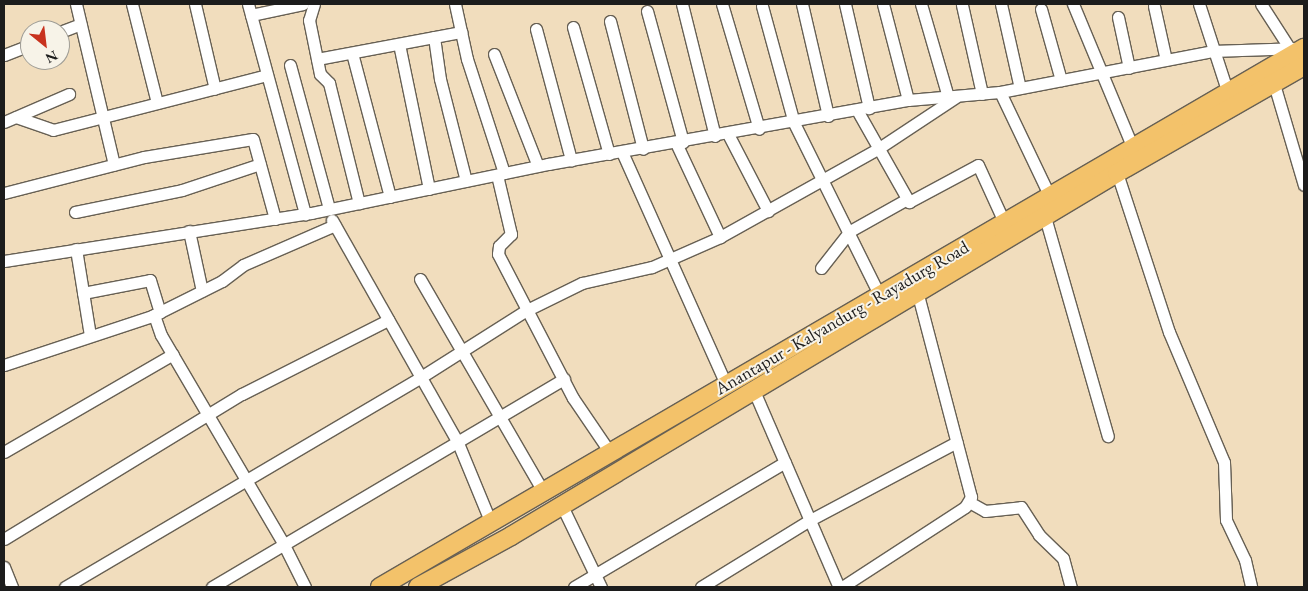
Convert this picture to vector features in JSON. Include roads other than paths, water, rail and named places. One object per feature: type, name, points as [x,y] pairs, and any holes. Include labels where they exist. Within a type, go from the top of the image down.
[{"type":"highway","name":"Anantapur - Kalyandurg - Rayadurg Road","points":[[418,587],[562,506],[754,391],[1005,224],[1228,93],[1300,48]]},
{"type":"highway","name":"Anantapur - Kalyandurg - Rayadurg Road","points":[[380,587],[544,494],[726,384],[880,296],[915,285],[1044,217],[1304,66]]},
{"type":"street","points":[[76,4],[101,118],[114,165]]},
{"type":"street","points":[[132,4],[158,103]]},
{"type":"street","points":[[195,4],[215,89]]},
{"type":"street","points":[[302,4],[250,9],[305,214]]},
{"type":"street","points":[[314,4],[309,20],[320,74],[329,83],[359,203]]},
{"type":"street","points":[[455,4],[500,174],[510,234],[499,246],[498,254],[564,379],[611,454]]},
{"type":"street","points":[[682,4],[715,136]]},
{"type":"street","points":[[722,4],[759,129]]},
{"type":"street","points":[[802,4],[828,116]]},
{"type":"street","points":[[845,4],[863,109],[879,148],[909,202],[978,165],[1005,224]]},
{"type":"street","points":[[882,4],[908,100]]},
{"type":"street","points":[[921,4],[953,96]]},
{"type":"street","points":[[1001,4],[1020,88]]},
{"type":"street","points":[[1074,4],[1133,148]]},
{"type":"street","points":[[1200,4],[1212,51],[1228,93]]},
{"type":"street","points":[[1262,4],[1300,48]]},
{"type":"street","points":[[962,5],[982,94]]},
{"type":"street","points":[[762,6],[794,123],[850,231],[880,296]]},
{"type":"street","points":[[1154,6],[1166,60]]},
{"type":"street","points":[[1040,9],[1060,80]]},
{"type":"street","points":[[647,11],[679,143],[720,237]]},
{"type":"street","points":[[1118,17],[1129,68]]},
{"type":"street","points":[[610,21],[643,149]]},
{"type":"street","points":[[70,28],[81,24]]},
{"type":"street","points":[[573,27],[609,154]]},
{"type":"street","points":[[536,29],[571,160]]},
{"type":"street","points":[[317,59],[461,32]]},
{"type":"street","points":[[434,37],[440,78],[466,181]]},
{"type":"street","points":[[399,44],[430,189]]},
{"type":"street","points":[[4,55],[20,48]]},
{"type":"street","points":[[4,261],[328,210],[538,166],[794,123],[908,100],[1000,92],[1212,51],[1300,48]]},
{"type":"street","points":[[352,52],[390,197]]},
{"type":"street","points":[[494,54],[538,166]]},
{"type":"street","points":[[290,65],[328,210],[458,443],[491,524]]},
{"type":"street","points":[[16,117],[53,130],[267,75]]},
{"type":"street","points":[[1274,84],[1302,166],[1304,185]]},
{"type":"street","points":[[1000,92],[1050,197]]},
{"type":"street","points":[[4,122],[68,94]]},
{"type":"street","points":[[65,587],[421,377],[529,310],[582,283],[652,267],[720,237],[879,148],[953,96]]},
{"type":"street","points":[[728,134],[768,211]]},
{"type":"street","points":[[4,193],[114,165],[253,139],[275,219]]},
{"type":"street","points":[[622,152],[726,384]]},
{"type":"street","points":[[75,212],[182,190],[260,164]]},
{"type":"street","points":[[1117,173],[1170,332],[1224,462],[1226,520],[1245,560],[1251,587]]},
{"type":"street","points":[[821,268],[850,231],[907,199]]},
{"type":"street","points":[[1044,217],[1108,436]]},
{"type":"street","points":[[4,365],[157,314],[202,291],[243,265],[335,225]]},
{"type":"street","points":[[189,232],[202,291]]},
{"type":"street","points":[[76,249],[90,335]]},
{"type":"street","points":[[420,279],[544,494]]},
{"type":"street","points":[[83,294],[150,280],[159,330],[284,545],[305,587]]},
{"type":"street","points":[[915,285],[970,493],[969,502]]},
{"type":"street","points":[[4,539],[208,414],[388,320]]},
{"type":"street","points":[[4,452],[172,354]]},
{"type":"street","points":[[212,587],[564,379]]},
{"type":"street","points":[[754,391],[840,587],[969,502]]},
{"type":"street","points":[[701,587],[810,520],[957,442]]},
{"type":"street","points":[[574,587],[784,462]]},
{"type":"street","points":[[969,502],[986,511],[1021,507],[1039,535],[1063,558],[1071,587]]},
{"type":"street","points":[[562,506],[601,587]]},
{"type":"street","points":[[4,567],[12,587]]}]
